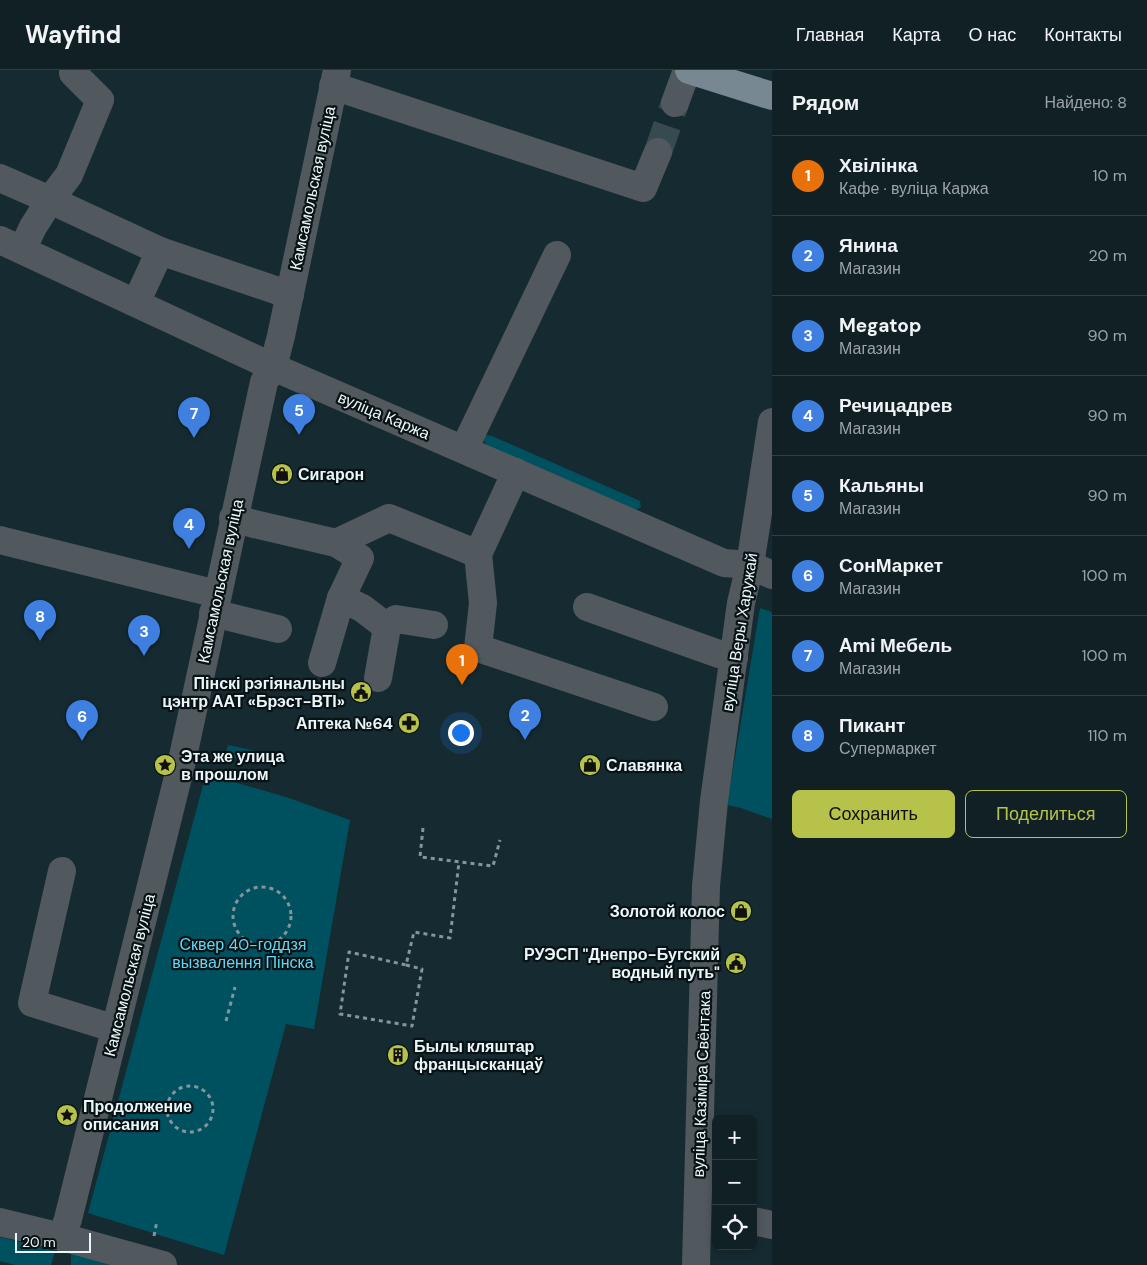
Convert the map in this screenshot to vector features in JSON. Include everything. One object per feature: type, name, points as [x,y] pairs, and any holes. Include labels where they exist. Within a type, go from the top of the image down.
[{"type":"main road","points":[[688,70],[772,96]]},
{"type":"street","points":[[11,245],[33,227],[69,175],[100,100],[73,73],[75,70]]},
{"type":"street","points":[[675,103],[688,70]]},
{"type":"street","points":[[335,78],[643,188],[658,152]]},
{"type":"street","name":"Камсамольская вуліца","points":[[62,1237],[116,1029],[182,761],[233,518],[264,382],[273,368],[290,295],[335,78]]},
{"type":"street","points":[[0,178],[160,251],[290,295]]},
{"type":"street","name":"вуліца Каржа","points":[[11,245],[273,368],[724,563],[761,570]]},
{"type":"street","points":[[136,303],[160,251]]},
{"type":"street","points":[[464,449],[557,255]]},
{"type":"street","name":"вуліца Веры Харужай","points":[[709,843],[742,603],[761,570],[772,422]]},
{"type":"street","points":[[516,472],[478,554],[483,603],[478,648],[654,707]]},
{"type":"street","points":[[233,518],[336,543],[360,558],[341,598],[322,663]]},
{"type":"street","points":[[336,543],[389,518],[478,554]]},
{"type":"street","points":[[0,540],[215,604],[278,629]]},
{"type":"street","points":[[341,598],[362,608],[387,626]]},
{"type":"street","points":[[587,608],[734,658]]},
{"type":"street","points":[[378,678],[387,626],[396,619],[434,625]]},
{"type":"street","name":"вуліца Казіміра Свёнтака","points":[[696,1265],[706,886],[709,843]]},
{"type":"street","points":[[62,872],[32,1003],[116,1029]]},
{"type":"street","points":[[757,1221],[772,1225]]},
{"type":"street","points":[[0,1222],[163,1265]]},
{"type":"path","points":[[423,828],[420,857],[493,866],[500,840]]},
{"type":"path","points":[[406,965],[414,932],[450,938],[459,862]]},
{"type":"path","points":[[263,886],[281,892],[288,900],[292,920],[282,938],[273,943],[253,944],[238,933],[232,915],[238,898],[245,891],[263,886]]},
{"type":"path","points":[[348,952],[406,965],[422,969],[412,1026],[340,1014],[348,952]]},
{"type":"path","points":[[226,1021],[235,987]]},
{"type":"path","points":[[190,1086],[201,1088],[209,1096],[212,1103],[212,1118],[208,1124],[195,1132],[181,1130],[174,1126],[167,1112],[170,1097],[182,1088],[190,1086]]},
{"type":"green space","points":[[486,435],[640,501],[641,507],[634,511],[488,446],[483,440]]},
{"type":"green space","points":[[760,608],[772,612],[772,819],[727,805]]},
{"type":"green space","points":[[228,745],[261,752],[256,760],[251,762],[229,757],[226,752]]},
{"type":"green space","name":"Сквер 40-годдзя вызвалення Пінска","points":[[206,774],[286,797],[350,820],[314,1029],[286,1024],[224,1255],[88,1213]]},
{"type":"green space","points":[[0,1237],[55,1251],[51,1265],[15,1265],[0,1261]]},
{"type":"green space","points":[[71,1252],[119,1265],[71,1265]]},
{"type":"tunnel","points":[[658,152],[675,103]]},
{"type":"place","name":"Кальяны","points":[[299,435]]},
{"type":"place","name":"Ami Мебель","points":[[194,438]]},
{"type":"place","name":"Сигарон","points":[[282,474]]},
{"type":"place","name":"Речицадрев","points":[[189,549]]},
{"type":"place","name":"Пикант","points":[[40,641]]},
{"type":"place","name":"Megatop","points":[[144,656]]},
{"type":"place","name":"Хвілінка","points":[[462,685]]},
{"type":"place","name":"Пінскі рэгіянальны цэнтр ААТ «Брэст-ВТІ»","points":[[361,692]]},
{"type":"place","name":"Аптека №64","points":[[409,723]]},
{"type":"place","name":"Янина","points":[[525,740]]},
{"type":"place","name":"СонМаркет","points":[[82,741]]},
{"type":"place","name":"Эта же улица в прошлом","points":[[165,765]]},
{"type":"place","name":"Славянка","points":[[590,765]]},
{"type":"place","name":"Золотой колос","points":[[741,911]]},
{"type":"place","name":"РУЭСП \"Днепро-Бугский водный путь\"","points":[[736,963]]},
{"type":"place","name":"Былы кляштар францысканцаў","points":[[398,1055]]},
{"type":"place","name":"Продолжение описания","points":[[67,1115]]}]
